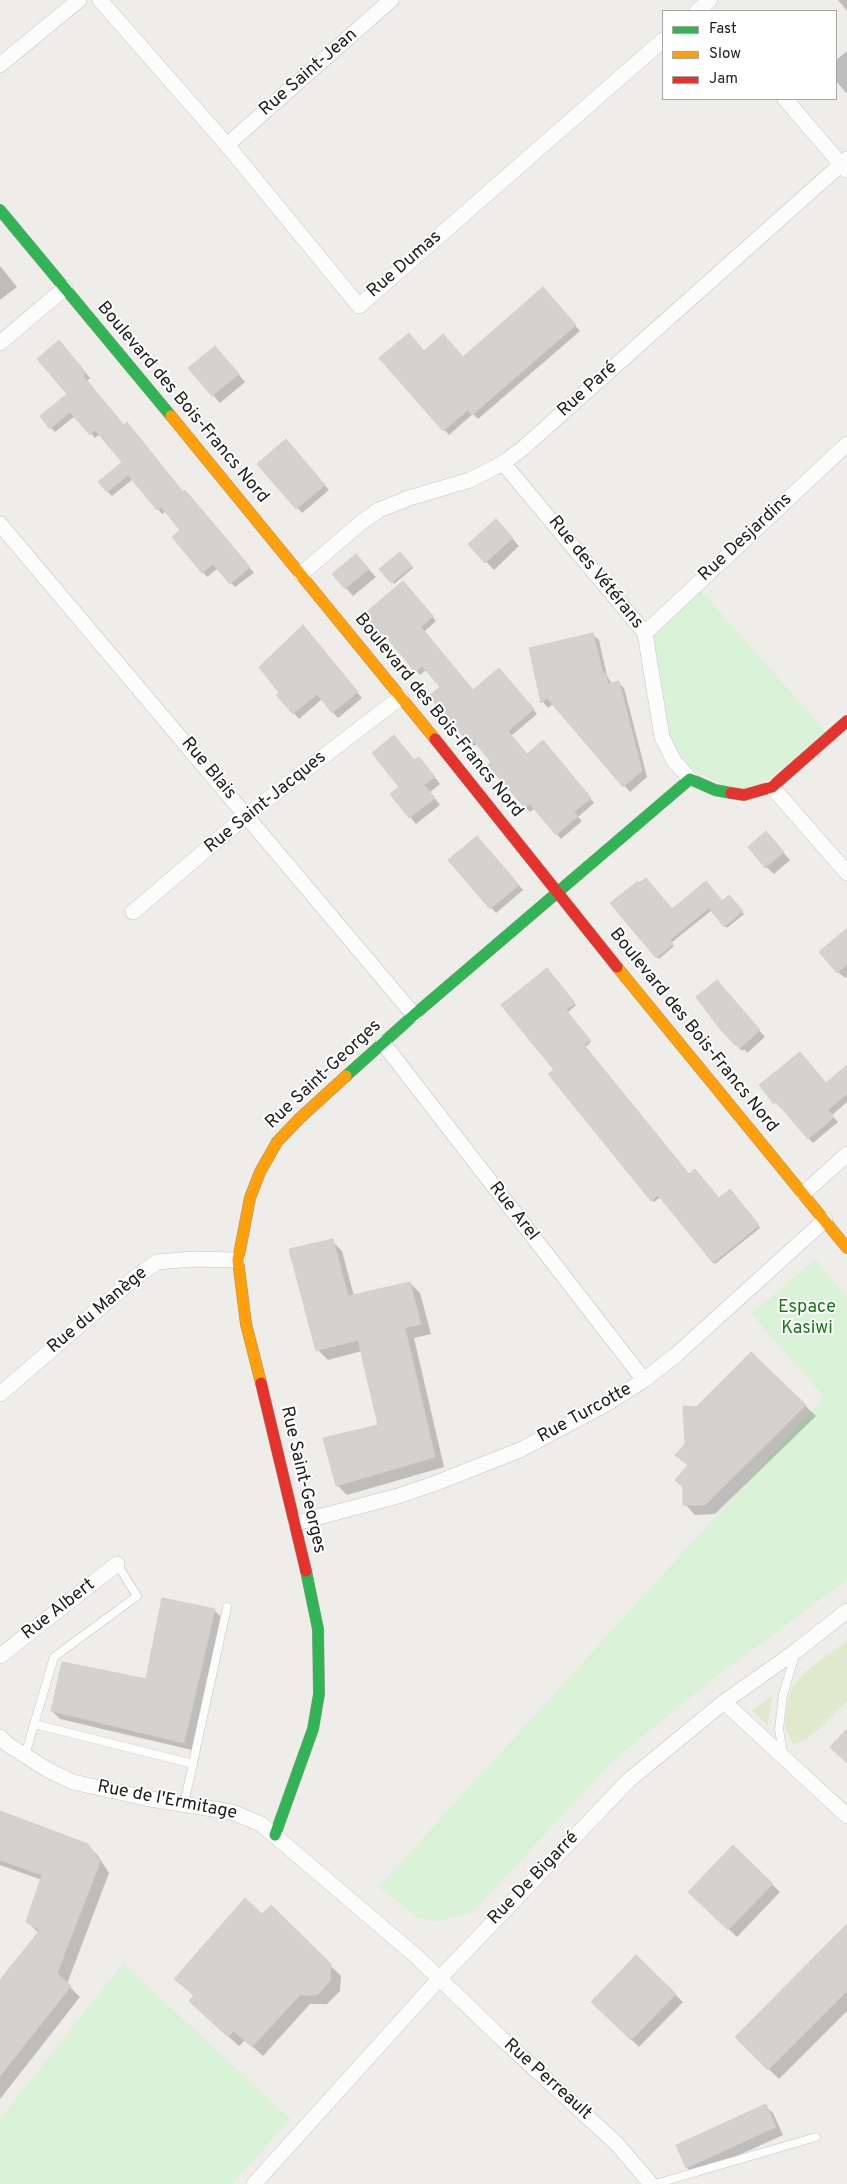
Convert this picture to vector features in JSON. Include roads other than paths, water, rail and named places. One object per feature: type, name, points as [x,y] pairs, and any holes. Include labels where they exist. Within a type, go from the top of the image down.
[{"type":"street","points":[[0,65],[79,0]]},
{"type":"street","name":"Rue Dumas","points":[[100,0],[227,145],[359,306],[662,41]]},
{"type":"street","name":"Rue Saint-Jean","points":[[227,145],[391,0]]},
{"type":"street","points":[[787,100],[845,165]]},
{"type":"street","name":"Rue Paré","points":[[301,574],[378,510],[409,498],[470,480],[503,463],[522,449],[845,165]]},
{"type":"street","name":"Boulevard des Bois-Francs Nord","points":[[0,210],[301,574],[556,892],[804,1193],[847,1248]]},
{"type":"street","points":[[0,343],[64,288]]},
{"type":"street","name":"Rue Desjardins","points":[[645,633],[847,444]]},
{"type":"street","name":"Rue des Vétérans","points":[[503,463],[645,633],[662,737],[674,760],[690,779]]},
{"type":"street","name":"Rue Blais","points":[[0,524],[414,1015]]},
{"type":"street","name":"Rue Saint-Jacques","points":[[133,912],[247,815],[401,697]]},
{"type":"street","points":[[690,779],[715,790],[744,795],[772,786],[847,721]]},
{"type":"street","name":"Rue Saint-Georges","points":[[275,1834],[306,1752],[320,1694],[318,1629],[296,1523],[246,1324],[238,1260],[250,1198],[260,1172],[277,1142],[300,1118],[414,1015],[690,779]]},
{"type":"street","points":[[772,786],[847,873]]},
{"type":"street","name":"Rue Arel","points":[[383,1043],[644,1380]]},
{"type":"street","points":[[804,1193],[847,1154]]},
{"type":"street","name":"Rue Turcotte","points":[[296,1523],[428,1486],[520,1450],[608,1403],[644,1380],[703,1332],[825,1220]]},
{"type":"street","name":"Rue du Manège","points":[[0,1394],[137,1276],[157,1262],[192,1259],[238,1260]]},
{"type":"street","name":"Rue Albert","points":[[0,1656],[117,1564]]},
{"type":"street","name":"Rue De Bigarré","points":[[254,2184],[439,1979],[630,1780],[724,1702],[796,1651],[847,1611]]},
{"type":"street","points":[[724,1702],[847,1816]]},
{"type":"street","name":"Rue de l'Ermitage","points":[[0,1737],[25,1755],[73,1782],[98,1789],[243,1815],[261,1824],[416,1956],[439,1979]]},
{"type":"street","name":"Rue Perreault","points":[[439,1979],[617,2144],[651,2184]]},
{"type":"lane","points":[[25,1755],[54,1657],[137,1596],[117,1564]]},
{"type":"lane","points":[[184,1804],[227,1607]]},
{"type":"lane","points":[[784,1758],[779,1729],[783,1695],[796,1651]]},
{"type":"lane","points":[[34,1724],[193,1764]]},
{"type":"lane","points":[[655,2184],[816,2137]]},
{"type":"park label","name":"Espace Kasiwi","points":[[807,1318]]}]
